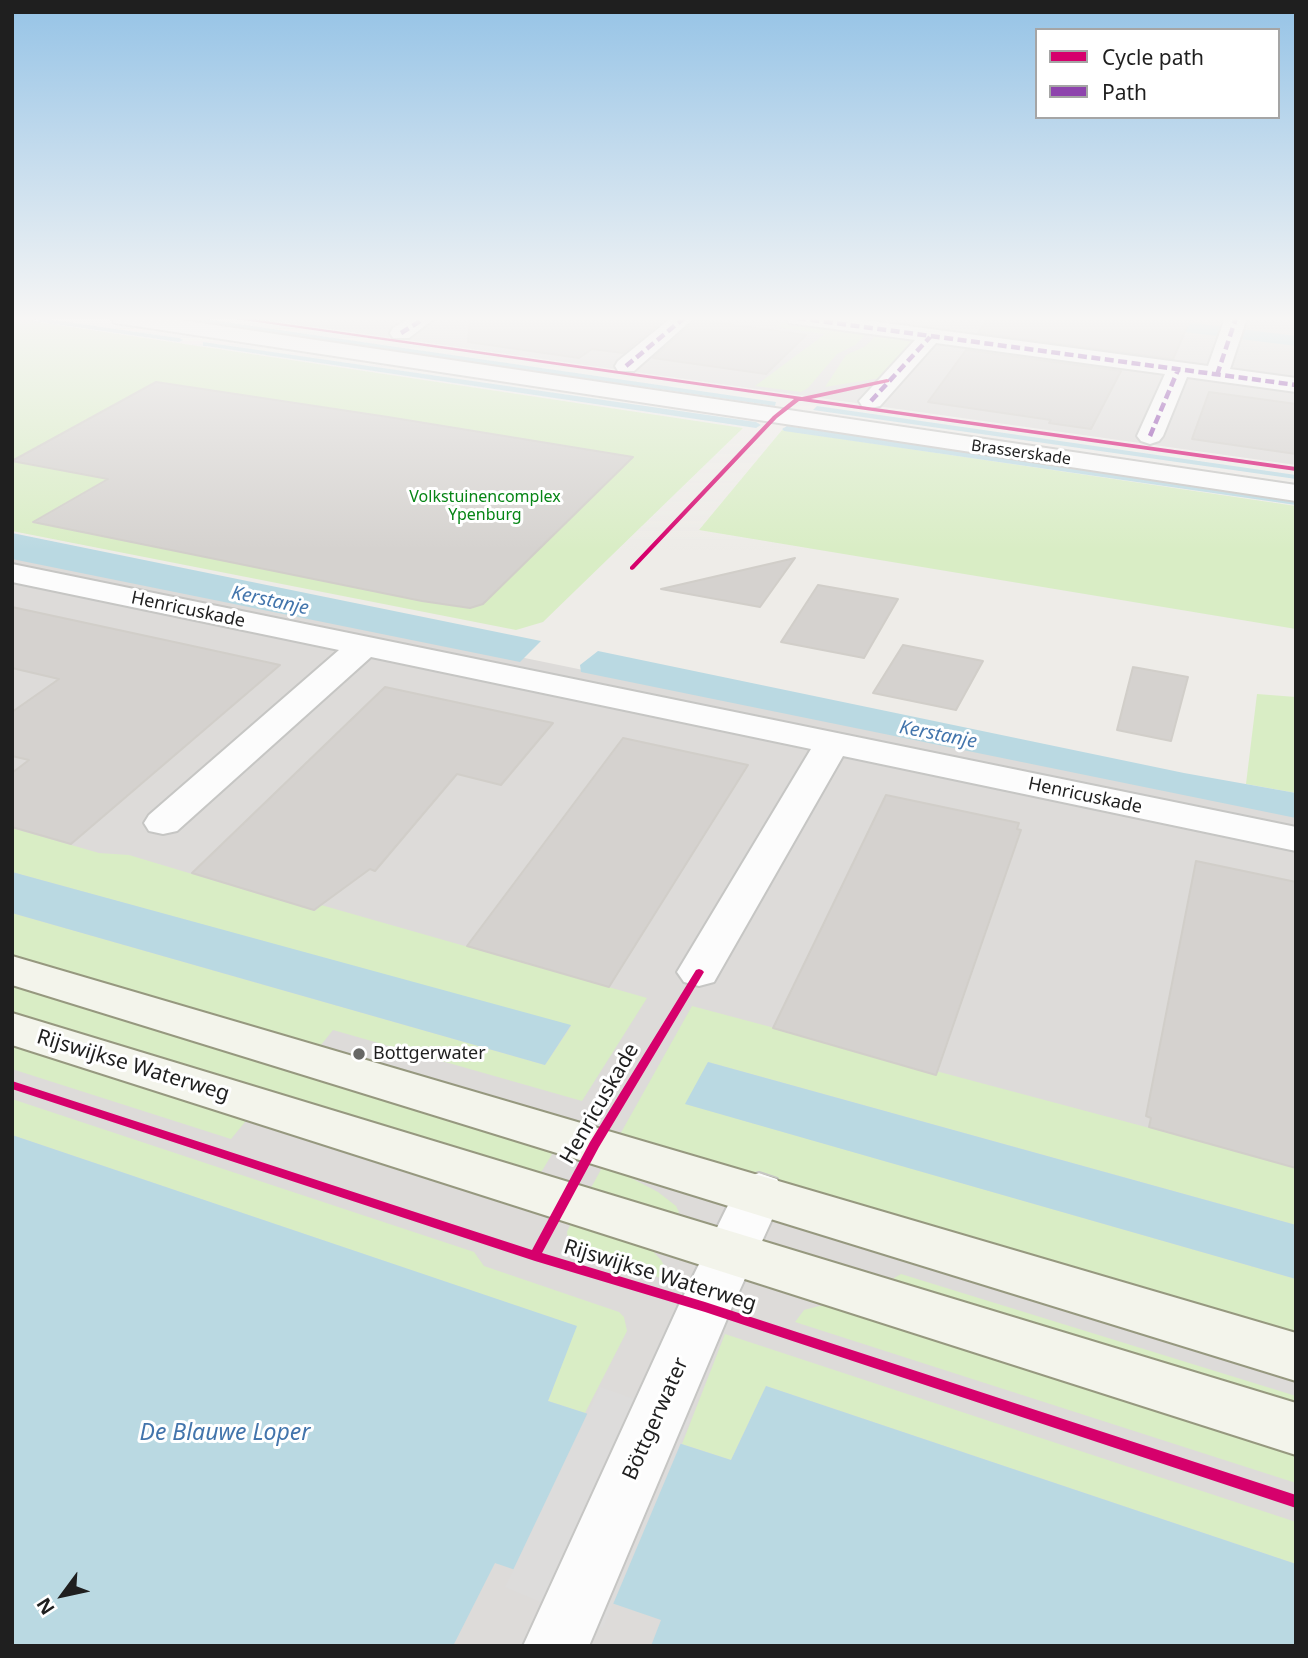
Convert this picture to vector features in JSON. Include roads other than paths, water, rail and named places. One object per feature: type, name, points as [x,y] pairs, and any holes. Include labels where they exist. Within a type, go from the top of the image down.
[{"type":"main road","points":[[12,970],[1296,1357]]},
{"type":"main road","name":"Rijswijkse Waterweg","points":[[12,1028],[1296,1429]]},
{"type":"street","name":"Brasserskade","points":[[641,395],[1296,493]]},
{"type":"street","points":[[871,401],[876,395]]},
{"type":"street","points":[[1150,436],[1167,395]]},
{"type":"street","name":"Henricuskade","points":[[12,573],[1296,839]]},
{"type":"street","points":[[163,823],[364,646]]},
{"type":"street","points":[[699,972],[833,743]]},
{"type":"street","name":"Böttgerwater","points":[[563,1629],[759,1193]]},
{"type":"water","points":[[702,395],[730,395],[776,402],[775,406]]},
{"type":"water","points":[[817,406],[1296,475],[1296,479],[813,410]]},
{"type":"water","name":"Kerstanje","points":[[12,533],[541,641],[520,662],[12,559]]},
{"type":"water","name":"Kerstanje","points":[[598,651],[1184,773],[1296,793],[1296,818],[581,672],[580,665]]},
{"type":"water","points":[[12,872],[571,1025],[545,1065],[12,913]]},
{"type":"water","points":[[708,1062],[1296,1225],[1296,1279],[685,1104]]},
{"type":"water","name":"De Blauwe Loper","points":[[12,1135],[577,1326],[548,1401],[731,1460],[766,1386],[1296,1564],[1296,1646],[651,1646],[661,1620],[495,1563],[453,1646],[12,1646]]},
{"type":"waterway","points":[[555,395],[756,425]]},
{"type":"waterway","points":[[787,429],[1296,502]]},
{"type":"place","name":"Bottgerwater","points":[[359,1054]]},
{"type":"park label","name":"Volkstuinencomplex Ypenburg","points":[[485,506]]}]
